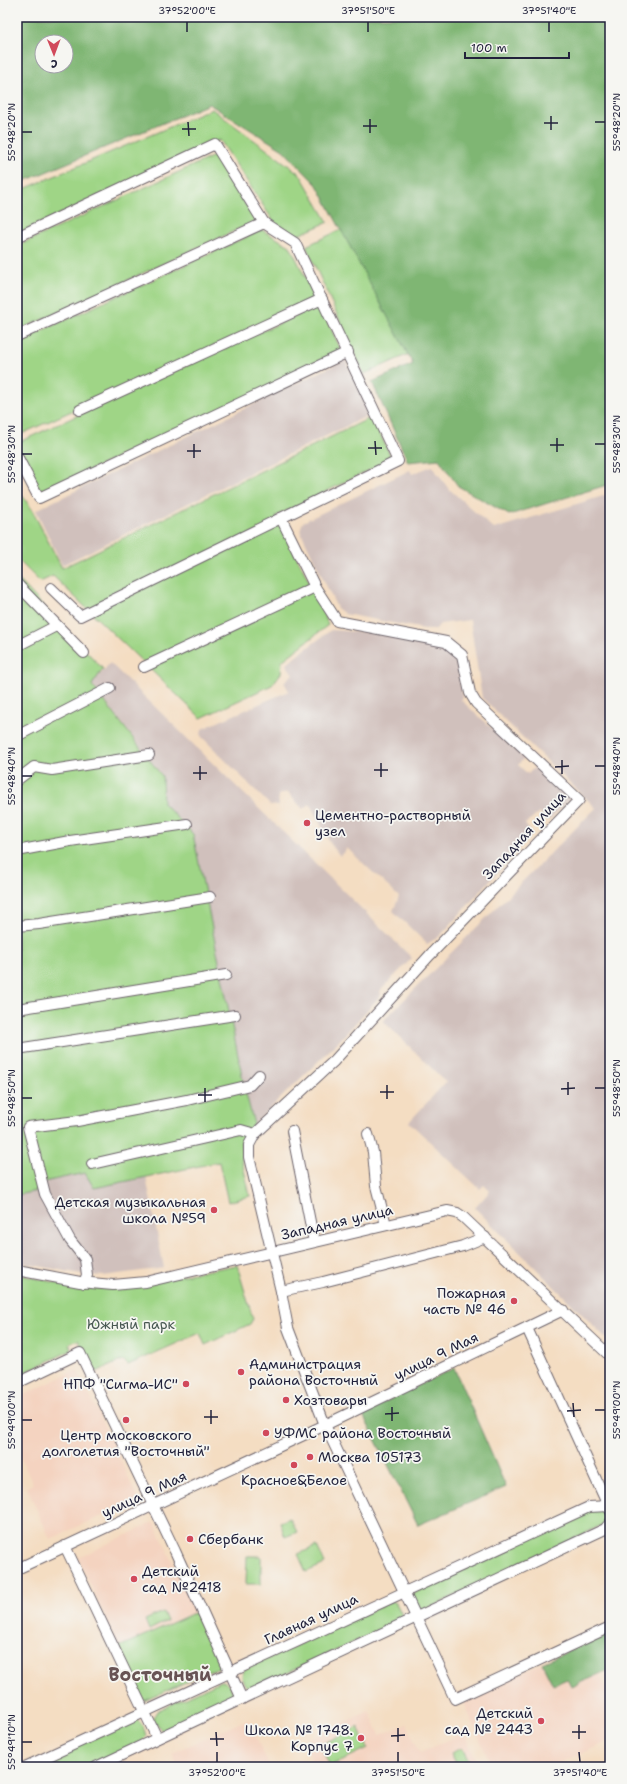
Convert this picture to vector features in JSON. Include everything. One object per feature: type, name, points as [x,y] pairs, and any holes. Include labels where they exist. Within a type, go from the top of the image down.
[{"type":"street","points":[[17,237],[215,144],[264,223],[295,243],[348,352],[398,461],[80,616],[51,588]]},
{"type":"street","points":[[17,336],[264,223]]},
{"type":"street","points":[[80,410],[322,298]]},
{"type":"street","points":[[17,456],[39,498],[348,352]]},
{"type":"street","name":"Западная улица","points":[[255,1134],[334,1061],[430,955],[579,800],[476,703],[470,693],[462,655],[446,642],[336,621],[315,587],[281,518]]},
{"type":"street","points":[[17,584],[56,626],[84,653]]},
{"type":"street","points":[[144,667],[315,587]]},
{"type":"street","points":[[17,646],[56,626]]},
{"type":"street","points":[[17,736],[110,688]]},
{"type":"street","points":[[17,780],[34,768],[52,770],[149,755]]},
{"type":"street","points":[[17,851],[63,842],[187,824]]},
{"type":"street","points":[[17,926],[39,924],[210,897]]},
{"type":"street","points":[[17,1009],[226,974]]},
{"type":"street","points":[[17,1049],[235,1015]]},
{"type":"street","points":[[84,1282],[87,1275],[85,1259],[70,1240],[45,1194],[28,1127],[77,1121],[187,1100],[250,1085],[259,1075]]},
{"type":"street","points":[[92,1164],[241,1130],[255,1134],[249,1145],[249,1157],[281,1291],[288,1328],[325,1425],[415,1618],[455,1699],[610,1627]]},
{"type":"street","points":[[292,1131],[314,1242]]},
{"type":"street","points":[[368,1134],[372,1152],[376,1186],[386,1225]]},
{"type":"street","name":"Западная улица","points":[[17,1270],[84,1282],[113,1285],[146,1282],[447,1211],[457,1213],[464,1217],[610,1356]]},
{"type":"street","points":[[281,1291],[331,1280],[463,1246],[485,1237]]},
{"type":"street","name":"улица 9 Мая","points":[[17,1569],[325,1425],[563,1310]]},
{"type":"street","points":[[527,1328],[609,1508]]},
{"type":"street","points":[[17,1383],[80,1353],[153,1505],[242,1699]]},
{"type":"street","name":"Главная улица","points":[[25,1767],[589,1507],[609,1508]]},
{"type":"street","points":[[96,1767],[605,1529],[610,1523]]},
{"type":"street","points":[[65,1546],[157,1738]]},
{"type":"shaded area","points":[[345,360],[371,414],[62,565],[36,510]]},
{"type":"shaded area","points":[[432,466],[448,488],[494,529],[610,494],[610,1342],[475,1208],[490,1191],[484,1185],[480,1189],[409,1122],[446,1082],[383,1021],[596,808],[482,698],[470,620],[440,624],[436,629],[430,630],[345,614],[337,608],[300,530],[303,522],[410,470],[412,474]]},
{"type":"shaded area","points":[[331,630],[374,633],[426,642],[440,646],[456,659],[463,697],[461,700],[524,758],[518,765],[528,774],[536,766],[571,798],[548,821],[539,812],[525,824],[532,834],[440,936],[427,944],[393,911],[399,897],[347,848],[340,856],[330,843],[310,804],[303,809],[287,792],[278,795],[279,805],[271,806],[201,736],[202,729],[289,691],[284,682],[293,674],[286,664]]},
{"type":"shaded area","points":[[110,663],[412,958],[380,991],[381,995],[339,1041],[254,1124],[245,1090],[193,834],[163,803],[162,775],[92,684]]},
{"type":"shaded area","points":[[86,1173],[94,1188],[146,1177],[164,1268],[103,1276],[87,1275],[17,1262],[17,1195],[41,1190],[38,1183]]},
{"type":"shaded area","points":[[77,1370],[115,1448],[138,1500],[50,1539],[27,1487],[33,1484],[17,1450],[17,1398]]},
{"type":"shaded area","name":"Детский сад №2418","points":[[154,1522],[196,1612],[119,1647],[78,1558]]},
{"type":"shaded area","name":"Детский сад № 2443","points":[[542,1663],[567,1679],[571,1687],[600,1674],[610,1699],[610,1741],[549,1767],[492,1767],[463,1701]]},
{"type":"shaded area","name":"Школа № 1748. Корпус 7","points":[[369,1711],[380,1735],[407,1724],[420,1753],[464,1733],[480,1767],[315,1767],[304,1741]]},
{"type":"shaded area","points":[[248,1719],[270,1767],[179,1767],[172,1753]]},
{"type":"green space","points":[[17,17],[610,17],[610,484],[509,515],[458,486],[439,459],[408,462],[372,382],[413,364],[317,185],[283,150],[209,104],[17,184]]},
{"type":"green space","points":[[212,109],[300,174],[328,222],[296,236],[274,222],[220,140],[17,234],[17,192]]},
{"type":"green space","points":[[216,155],[256,221],[17,331],[17,246]]},
{"type":"green space","points":[[351,225],[409,354],[364,374],[306,246]]},
{"type":"green space","points":[[262,230],[290,246],[316,299],[17,436],[17,342]]},
{"type":"green space","points":[[320,305],[342,352],[41,493],[17,443]]},
{"type":"green space","points":[[372,417],[392,459],[276,516],[322,607],[328,625],[282,661],[281,673],[272,685],[201,718],[53,576],[40,582],[17,559],[17,488],[31,508],[62,568]]},
{"type":"green space","points":[[17,578],[103,669],[92,685],[162,776],[163,803],[193,834],[245,1090],[254,1124],[241,1139],[242,1161],[250,1196],[228,1202],[219,1162],[94,1188],[85,1173],[39,1183],[41,1190],[17,1195]]},
{"type":"green space","name":"Южный парк","points":[[237,1265],[253,1319],[250,1324],[205,1345],[200,1333],[128,1365],[123,1360],[96,1372],[78,1340],[69,1344],[72,1350],[17,1376],[17,1274],[74,1287],[109,1289]]},
{"type":"green space","points":[[454,1368],[506,1487],[418,1525],[362,1413]]},
{"type":"green space","points":[[594,1508],[602,1510],[606,1523],[425,1610],[417,1606],[414,1601],[413,1593]]},
{"type":"green space","points":[[290,1518],[297,1532],[285,1537],[280,1522]]},
{"type":"green space","points":[[317,1546],[325,1564],[306,1572],[298,1554]]},
{"type":"green space","points":[[247,1556],[261,1556],[261,1584],[246,1584]]},
{"type":"green space","points":[[392,1601],[396,1603],[403,1617],[402,1620],[250,1690],[245,1685],[242,1674],[245,1669]]},
{"type":"green space","points":[[163,1612],[167,1621],[149,1630],[145,1620]]},
{"type":"green space","points":[[196,1612],[221,1666],[144,1701],[119,1647]]},
{"type":"green space","points":[[610,1633],[610,1669],[571,1687],[567,1679],[553,1685],[542,1663]]},
{"type":"green space","points":[[220,1681],[226,1682],[230,1686],[233,1697],[162,1731],[153,1718],[157,1711]]},
{"type":"green space","points":[[136,1719],[142,1725],[145,1732],[146,1737],[142,1741],[87,1767],[30,1767]]},
{"type":"green space","points":[[358,1727],[368,1748],[330,1766],[320,1745]]},
{"type":"green space","points":[[462,1748],[470,1763],[458,1767],[451,1753]]},
{"type":"place","name":"Цементно-растворный узел","points":[[307,823]]},
{"type":"place","name":"Детская музыкальная школа №59","points":[[214,1210]]},
{"type":"place","name":"Пожарная часть № 46","points":[[514,1301]]},
{"type":"place","name":"Администрация района Восточный","points":[[241,1372]]},
{"type":"place","name":"НПФ \"Сигма-ИС\"","points":[[186,1384]]},
{"type":"place","name":"Хозтовары","points":[[286,1400]]},
{"type":"place","name":"Центр московского долголетия \"Восточный\"","points":[[126,1420]]},
{"type":"place","name":"УФМС района Восточный","points":[[266,1433]]},
{"type":"place","name":"Москва 105173","points":[[310,1457]]},
{"type":"place","name":"Красное&Белое","points":[[294,1465]]},
{"type":"place","name":"Сбербанк","points":[[190,1539]]},
{"type":"place","name":"Детский сад №2418","points":[[134,1579]]},
{"type":"place","name":"Детский сад № 2443","points":[[541,1721]]},
{"type":"place","name":"Школа № 1748. Корпус 7","points":[[361,1738]]},
{"type":"district","name":"Восточный","points":[[160,1675]]}]
